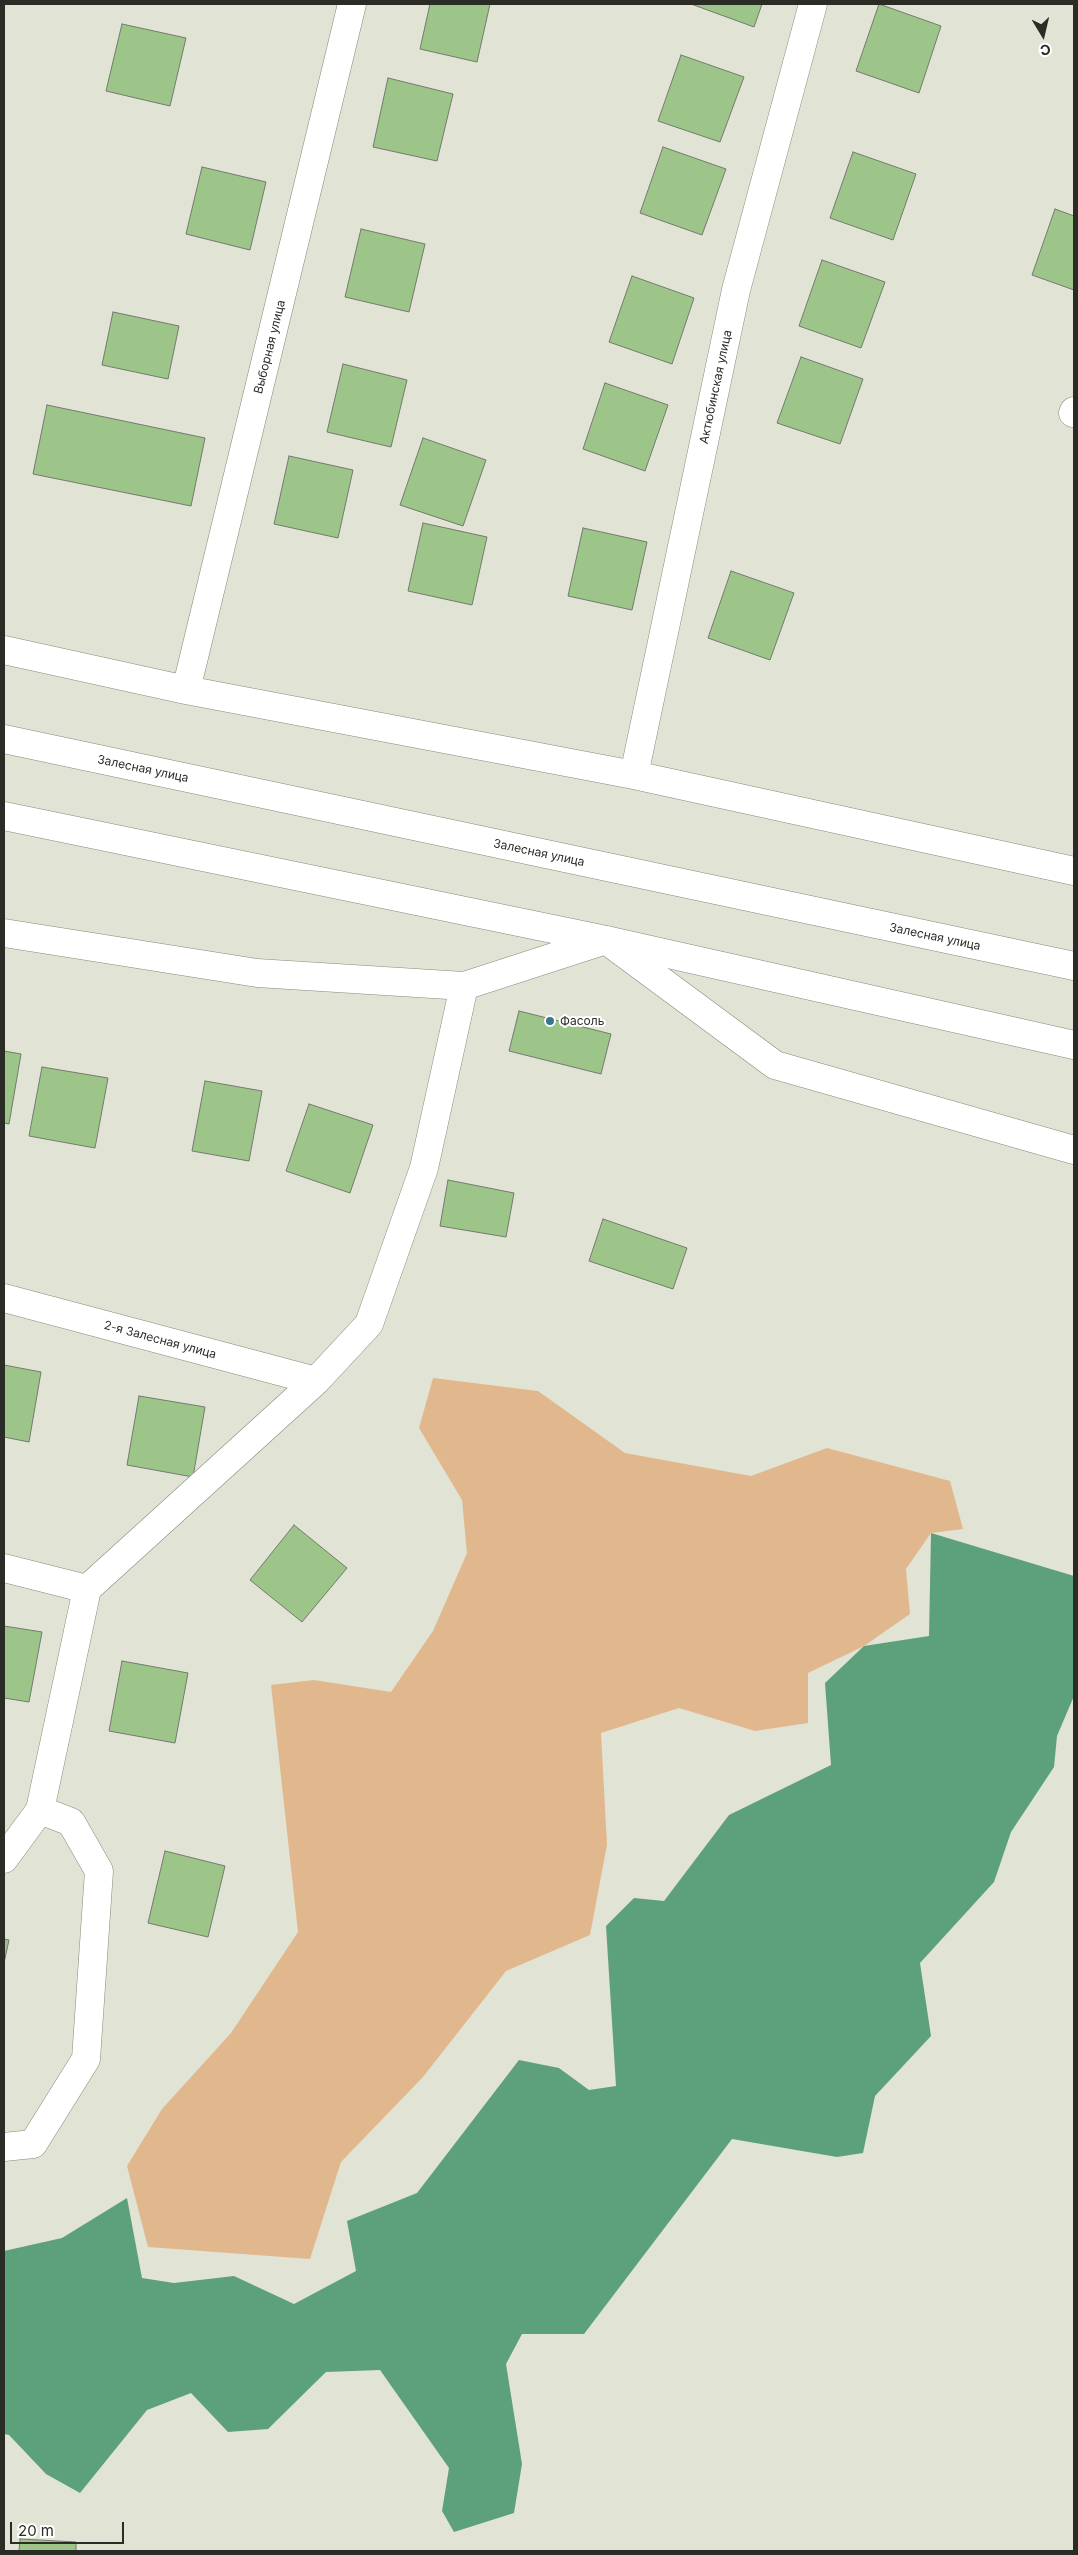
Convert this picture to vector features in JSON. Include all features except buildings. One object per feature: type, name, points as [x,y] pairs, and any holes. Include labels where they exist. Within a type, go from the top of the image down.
[{"type":"street","name":"Выборная улица","points":[[186,690],[352,4]]},
{"type":"street","name":"Актюбинская улица","points":[[634,775],[736,290],[813,4]]},
{"type":"street","points":[[4,650],[186,690],[634,775],[1074,870]]},
{"type":"street","name":"Залесная улица","points":[[4,740],[1074,966]]},
{"type":"street","points":[[4,816],[606,940],[1074,1045]]},
{"type":"street","points":[[4,933],[257,973],[464,986],[606,940]]},
{"type":"street","points":[[606,940],[775,1065],[1074,1150]]},
{"type":"street","points":[[4,1859],[40,1810],[87,1589],[316,1381],[369,1324],[424,1168],[464,986]]},
{"type":"street","name":"2-я Залесная улица","points":[[4,1298],[316,1381]]},
{"type":"street","points":[[4,1568],[87,1589]]},
{"type":"street","points":[[4,2147],[34,2144],[86,2059],[99,1871],[71,1822],[40,1810]]},
{"type":"shaded area","points":[[433,1378],[538,1391],[625,1453],[751,1476],[827,1448],[950,1481],[963,1529],[931,1533],[906,1569],[910,1614],[864,1646],[808,1673],[808,1723],[755,1731],[679,1708],[601,1733],[607,1845],[590,1935],[506,1971],[423,2077],[341,2162],[310,2259],[148,2247],[127,2166],[162,2109],[231,2033],[298,1932],[271,1685],[314,1680],[391,1692],[433,1631],[467,1553],[462,1500],[419,1428]]},
{"type":"shaded area","points":[[931,1533],[1074,1576],[1074,1696],[1057,1736],[1054,1767],[1011,1832],[994,1882],[920,1963],[931,2036],[875,2096],[863,2153],[837,2157],[732,2139],[584,2334],[522,2334],[506,2364],[522,2464],[514,2513],[454,2532],[442,2511],[449,2468],[380,2370],[326,2372],[268,2429],[228,2432],[191,2393],[147,2410],[80,2493],[46,2474],[9,2435],[4,2434],[4,2251],[62,2238],[127,2198],[142,2278],[174,2283],[234,2276],[294,2304],[356,2271],[347,2221],[417,2193],[519,2060],[559,2068],[589,2090],[616,2086],[606,1926],[634,1898],[664,1901],[729,1815],[831,1765],[825,1683],[864,1646],[929,1636]]},
{"type":"place","name":"Фасоль","points":[[550,1021]]}]
